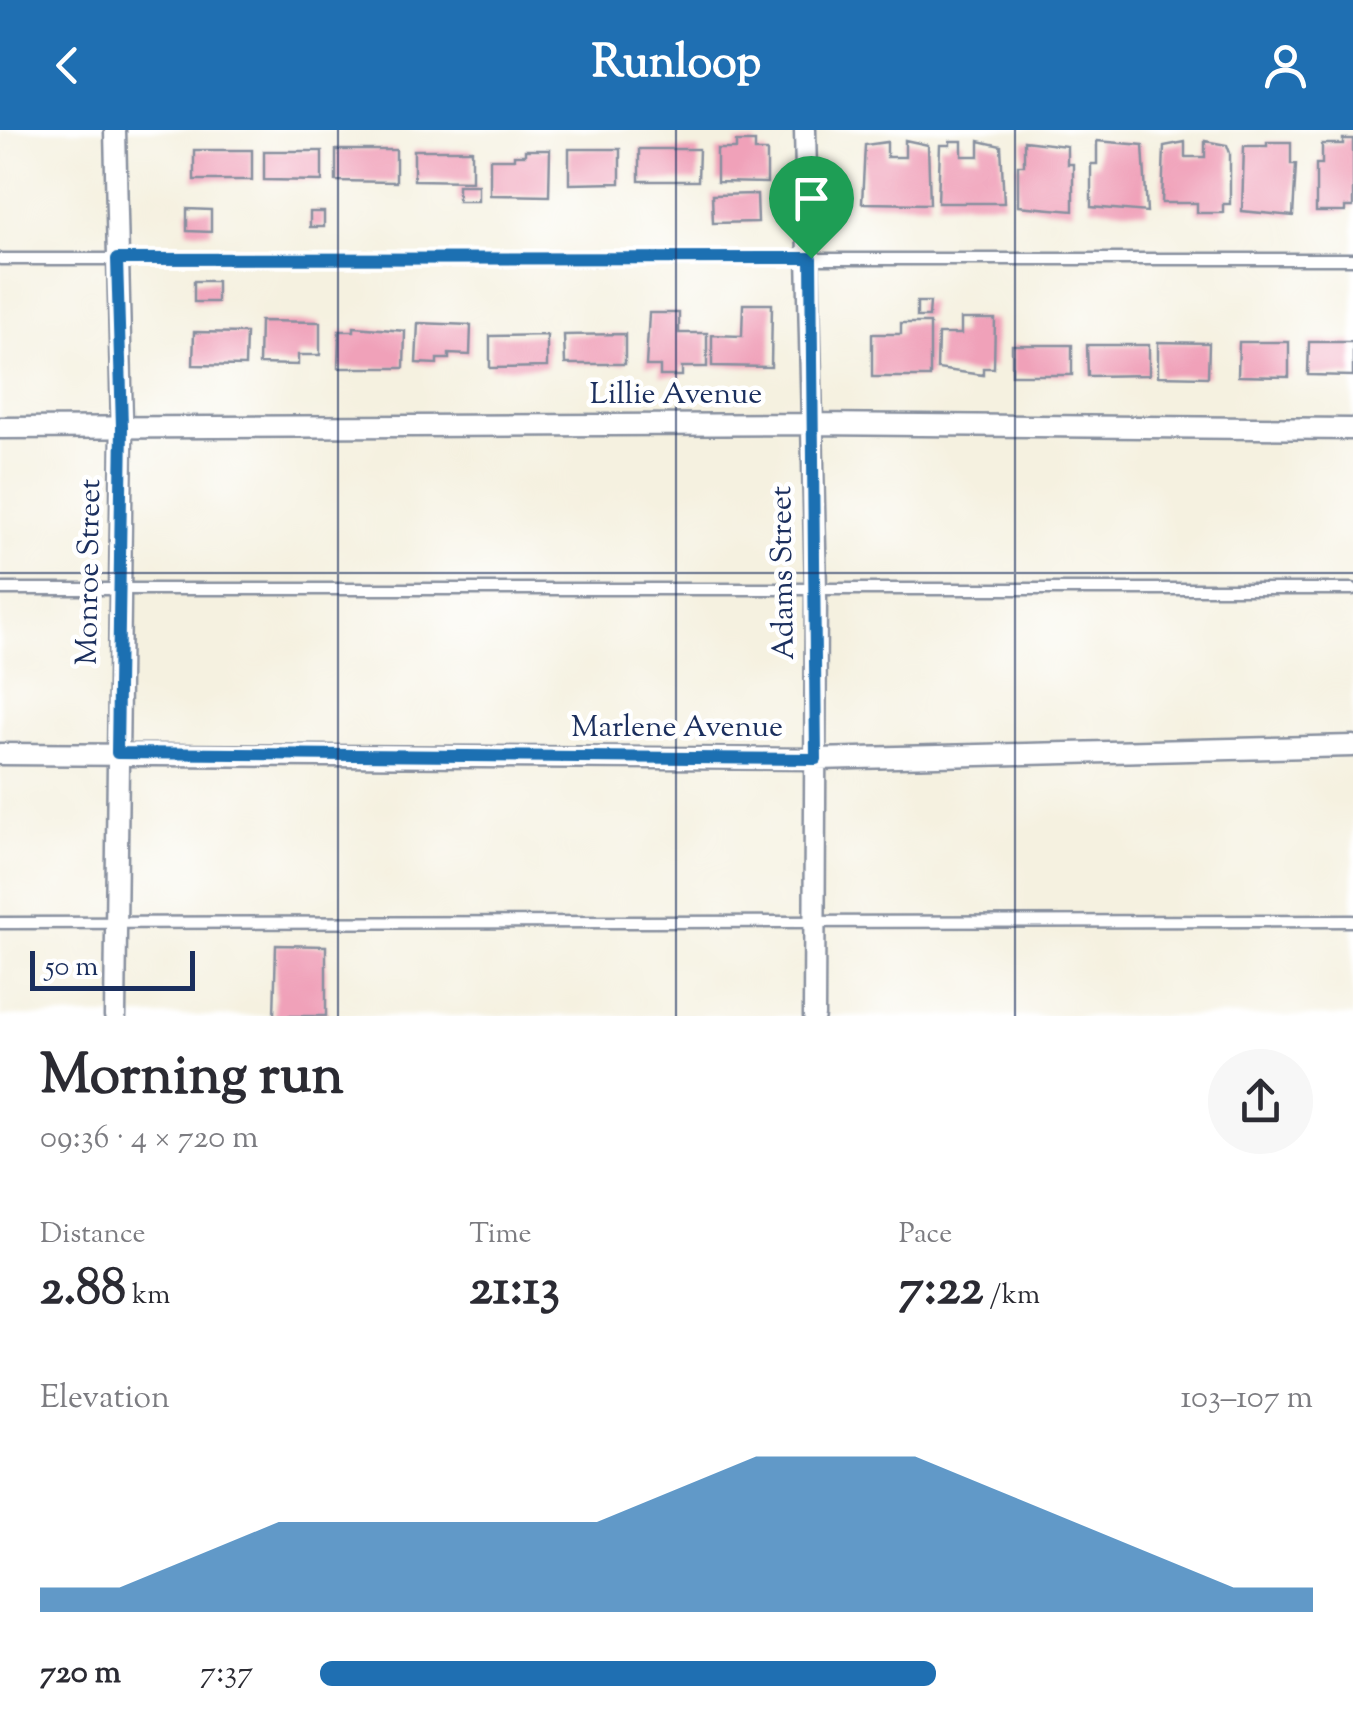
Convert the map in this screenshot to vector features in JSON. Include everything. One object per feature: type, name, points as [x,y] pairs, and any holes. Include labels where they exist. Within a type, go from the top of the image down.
[{"type":"street","name":"Monroe Street","points":[[115,130],[122,427],[115,1016]]},
{"type":"street","name":"Adams Street","points":[[805,130],[816,590],[814,1016]]},
{"type":"street","name":"Lillie Avenue","points":[[0,428],[812,424],[1353,429]]},
{"type":"street","name":"Marlene Avenue","points":[[0,754],[816,759],[1353,746]]},
{"type":"lane","points":[[0,259],[1353,259]]},
{"type":"lane","points":[[0,588],[1353,589]]},
{"type":"lane","points":[[0,922],[1353,921]]},
{"type":"building","points":[[1343,139],[1353,139],[1353,207],[1345,207],[1345,212],[1316,212],[1316,164],[1322,164],[1322,144],[1343,144]]},
{"type":"building","points":[[905,140],[928,145],[930,204],[862,203],[865,145],[887,142],[887,157],[905,157]]},
{"type":"building","points":[[950,141],[962,141],[962,156],[979,156],[979,141],[1001,146],[1004,203],[938,203],[940,145],[950,145]]},
{"type":"building","points":[[1024,141],[1067,146],[1067,164],[1073,164],[1073,211],[1018,206],[1018,165],[1024,165]]},
{"type":"building","points":[[1097,141],[1143,145],[1147,212],[1091,207],[1091,164],[1097,164]]},
{"type":"building","points":[[1205,141],[1227,145],[1230,204],[1223,204],[1223,213],[1197,213],[1197,203],[1162,203],[1164,146],[1185,142],[1185,157],[1205,157]]},
{"type":"building","points":[[736,142],[755,142],[755,151],[767,151],[767,183],[717,182],[717,149],[736,149]]},
{"type":"building","points":[[1267,142],[1291,142],[1291,164],[1296,164],[1293,216],[1242,211],[1244,146],[1267,146]]},
{"type":"building","points":[[569,149],[620,149],[620,183],[569,184]]},
{"type":"building","points":[[639,149],[699,149],[698,181],[639,181]]},
{"type":"building","points":[[194,150],[252,150],[252,180],[194,180]]},
{"type":"building","points":[[336,150],[396,150],[396,182],[336,181]]},
{"type":"building","points":[[414,150],[472,150],[472,181],[414,180]]},
{"type":"building","points":[[525,150],[550,150],[549,196],[490,195],[490,159],[514,159],[514,155],[525,155]]},
{"type":"building","points":[[264,151],[322,151],[322,181],[264,180]]},
{"type":"building","points":[[458,185],[478,185],[478,201],[458,201]]},
{"type":"building","points":[[757,194],[758,222],[713,223],[712,195]]},
{"type":"building","points":[[187,209],[211,210],[211,232],[187,231]]},
{"type":"building","points":[[310,212],[324,212],[324,227],[310,227]]},
{"type":"building","points":[[194,281],[217,281],[217,302],[194,302]]},
{"type":"building","points":[[917,302],[930,302],[929,317],[917,317]]},
{"type":"building","points":[[743,304],[772,304],[771,367],[712,366],[712,335],[742,336]]},
{"type":"building","points":[[649,313],[679,313],[679,333],[707,333],[707,367],[682,367],[682,376],[660,376],[660,366],[646,366]]},
{"type":"building","points":[[961,319],[995,319],[994,368],[983,368],[983,375],[937,369],[938,334],[961,334]]},
{"type":"building","points":[[260,321],[320,322],[320,355],[298,355],[298,365],[259,364]]},
{"type":"building","points":[[418,323],[471,325],[470,355],[449,354],[449,359],[437,359],[437,364],[416,363]]},
{"type":"building","points":[[901,323],[930,323],[930,377],[872,377],[872,334],[901,334]]},
{"type":"building","points":[[354,327],[405,331],[404,368],[338,368],[339,331],[354,331]]},
{"type":"building","points":[[194,332],[246,333],[245,366],[193,365]]},
{"type":"building","points":[[625,334],[625,364],[565,364],[564,335]]},
{"type":"building","points":[[547,335],[547,367],[490,368],[490,336]]},
{"type":"building","points":[[1158,342],[1209,343],[1208,377],[1158,376]]},
{"type":"building","points":[[1239,342],[1289,342],[1289,377],[1238,376]]},
{"type":"building","points":[[1309,342],[1353,342],[1353,376],[1308,375]]},
{"type":"building","points":[[1012,345],[1072,345],[1072,375],[1012,375]]},
{"type":"building","points":[[1087,345],[1149,345],[1149,375],[1088,376]]},
{"type":"building","points":[[276,945],[326,946],[326,1016],[274,1016]]},
{"type":"route","points":[[811,258],[816,759],[117,753],[122,427],[117,259],[811,258]]}]
